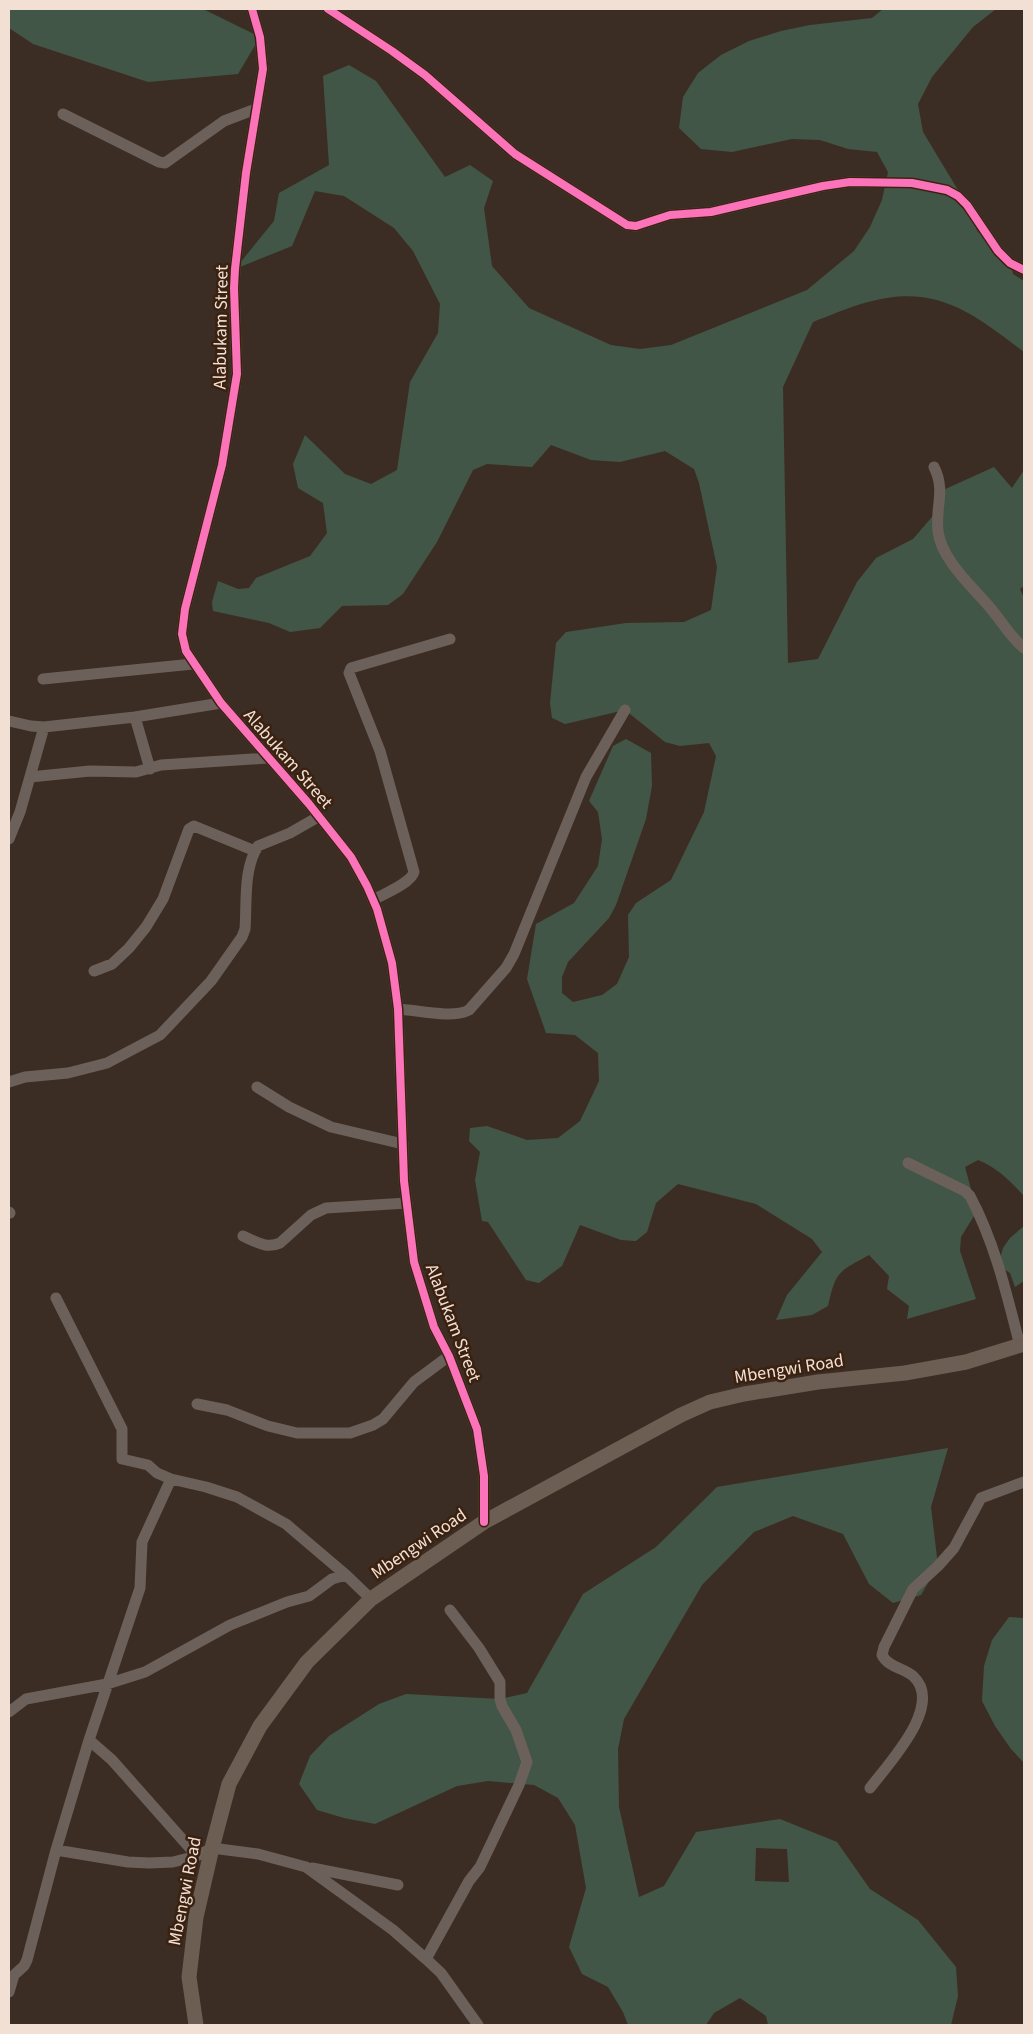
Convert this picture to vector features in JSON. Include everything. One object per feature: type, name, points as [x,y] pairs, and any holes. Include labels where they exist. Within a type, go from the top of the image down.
[{"type":"main road","name":"Mbengwi Road","points":[[194,2025],[189,1977],[196,1917],[229,1784],[260,1726],[306,1662],[371,1599],[484,1522],[681,1415],[710,1402],[744,1394],[818,1382],[905,1373],[966,1362],[1022,1345]]},
{"type":"street","name":"Alabukam Street","points":[[252,9],[260,37],[263,70],[246,173],[235,278],[237,374],[234,402],[222,465],[184,608],[182,634],[186,651],[193,664],[220,703],[351,858],[360,871],[373,900],[392,964],[398,1009],[403,1144],[414,1262],[434,1327],[449,1356],[477,1429],[484,1476],[484,1522]]},
{"type":"street","points":[[328,9],[425,75],[515,154],[627,225],[636,226],[670,215],[711,212],[823,186],[850,182],[912,183],[946,190],[958,196],[998,251],[1010,263],[1024,270]]},
{"type":"street","points":[[63,114],[159,162],[165,163],[224,121],[256,109]]},
{"type":"street","points":[[934,467],[940,478],[941,491],[938,510],[938,533],[946,553],[962,577],[1024,648]]},
{"type":"street","points":[[373,900],[405,882],[412,877],[414,872],[380,751],[349,674],[351,668],[450,639]]},
{"type":"street","points":[[43,679],[193,664]]},
{"type":"street","points":[[9,720],[31,726],[44,727],[135,717],[220,703]]},
{"type":"street","points":[[398,1009],[455,1014],[464,1012],[469,1010],[506,968],[533,910],[586,777],[625,710]]},
{"type":"street","points":[[135,717],[150,769]]},
{"type":"street","points":[[9,839],[20,812],[44,727]]},
{"type":"street","points":[[30,777],[98,771],[136,772],[161,765],[268,758]]},
{"type":"street","points":[[9,1082],[25,1077],[68,1073],[107,1062],[160,1035],[211,981],[242,937],[245,929],[248,878],[258,846],[290,833],[318,817]]},
{"type":"street","points":[[94,971],[112,964],[129,948],[146,927],[163,898],[189,829],[194,826],[255,851]]},
{"type":"street","points":[[256,1088],[289,1107],[331,1127],[403,1144]]},
{"type":"street","points":[[908,1163],[970,1196],[991,1244],[1022,1345]]},
{"type":"street","points":[[243,1236],[263,1245],[273,1246],[280,1243],[317,1211],[326,1208],[407,1203]]},
{"type":"street","points":[[56,1298],[122,1429],[122,1459],[148,1466],[157,1473],[171,1479],[206,1486],[237,1497],[286,1524],[371,1599]]},
{"type":"street","points":[[197,1404],[227,1410],[272,1428],[297,1432],[350,1432],[373,1425],[383,1419],[414,1382],[449,1356]]},
{"type":"street","points":[[9,1992],[14,1976],[27,1960],[88,1740],[140,1588],[142,1542],[171,1479]]},
{"type":"street","points":[[870,1788],[914,1729],[923,1710],[922,1689],[913,1676],[884,1661],[882,1655],[884,1647],[913,1589],[954,1548],[981,1498],[1024,1482]]},
{"type":"street","points":[[9,1712],[26,1699],[107,1684],[145,1672],[230,1626],[287,1602],[309,1596],[332,1579],[346,1575]]},
{"type":"street","points":[[426,1959],[469,1881],[480,1867],[519,1785],[527,1762],[516,1730],[502,1706],[500,1682],[479,1648],[450,1610]]},
{"type":"street","points":[[88,1740],[112,1760],[197,1856]]},
{"type":"street","points":[[56,1850],[128,1862],[172,1862],[197,1856],[212,1848],[258,1854],[306,1867],[398,1885]]},
{"type":"street","points":[[306,1867],[393,1930],[426,1959],[441,1973],[478,2025]]},
{"type":"green space","points":[[9,9],[203,9],[260,37],[238,74],[148,82],[33,44],[9,28]]},
{"type":"green space","points":[[883,9],[996,9],[973,27],[932,77],[918,104],[923,132],[967,205],[977,231],[1010,263],[1013,274],[1024,281],[1024,352],[970,314],[934,299],[914,296],[892,297],[868,302],[813,322],[783,387],[788,663],[818,659],[857,582],[876,558],[913,539],[938,510],[941,491],[994,467],[1012,488],[1024,470],[1024,586],[1020,589],[1024,598],[1024,1196],[1003,1175],[985,1163],[978,1160],[965,1167],[977,1211],[961,1237],[960,1251],[976,1299],[907,1319],[909,1306],[887,1289],[889,1276],[869,1255],[840,1274],[833,1286],[828,1306],[812,1315],[776,1320],[787,1295],[822,1252],[812,1239],[756,1204],[678,1184],[656,1203],[647,1232],[636,1241],[621,1240],[580,1225],[562,1266],[539,1283],[526,1280],[488,1222],[482,1221],[475,1180],[480,1152],[469,1141],[470,1128],[487,1126],[527,1140],[558,1138],[580,1121],[599,1081],[598,1053],[575,1035],[546,1033],[527,979],[536,924],[574,903],[598,866],[602,839],[598,812],[589,801],[613,746],[626,739],[651,753],[652,786],[646,819],[616,905],[609,918],[568,962],[562,977],[562,993],[573,1002],[602,995],[617,984],[629,957],[628,915],[636,903],[671,880],[704,812],[716,756],[709,743],[680,746],[665,742],[625,710],[565,724],[552,718],[550,703],[556,643],[566,632],[626,623],[684,622],[711,610],[717,567],[699,483],[694,469],[665,451],[620,462],[591,460],[551,445],[532,467],[487,464],[473,470],[437,542],[403,594],[388,605],[342,606],[320,628],[290,632],[269,623],[213,611],[212,602],[218,581],[238,589],[249,588],[256,578],[310,556],[327,533],[323,503],[298,488],[293,464],[305,435],[345,474],[371,484],[397,470],[410,382],[438,333],[440,304],[413,251],[394,228],[344,196],[315,191],[292,246],[235,269],[274,221],[279,193],[329,165],[323,76],[349,65],[376,81],[445,177],[470,165],[493,181],[484,208],[492,266],[529,308],[611,345],[640,349],[671,345],[807,290],[854,251],[870,227],[882,200],[888,172],[877,152],[848,149],[820,140],[792,139],[732,152],[701,149],[679,128],[683,97],[698,73],[721,55],[749,41],[781,31],[810,25],[872,18]]},
{"type":"green space","points":[[1024,1226],[1024,1281],[1015,1287],[1010,1273],[998,1265],[1003,1248],[1010,1238]]},
{"type":"green space","points":[[948,1448],[931,1507],[938,1566],[921,1595],[893,1603],[869,1584],[843,1534],[793,1516],[754,1532],[702,1585],[624,1719],[618,1749],[619,1807],[639,1897],[664,1886],[696,1832],[780,1819],[837,1842],[870,1889],[918,1920],[956,1967],[958,1996],[951,2025],[768,2025],[766,2016],[740,1998],[714,2013],[706,2025],[628,2025],[623,2012],[608,1987],[582,1974],[569,1947],[586,1888],[575,1825],[558,1798],[534,1785],[488,1781],[457,1786],[375,1824],[317,1810],[299,1784],[310,1756],[329,1736],[379,1704],[406,1694],[500,1699],[527,1693],[583,1594],[656,1547],[717,1487]],"holes":[[[756,1848],[787,1849],[789,1882],[755,1881]]]},
{"type":"green space","points":[[1009,1617],[1024,1618],[1024,1763],[1011,1749],[995,1726],[982,1701],[984,1666],[992,1640]]},
{"type":"cycle path","points":[[252,9],[260,37],[263,69],[246,173],[235,269],[237,374],[222,465],[185,609],[182,634],[186,651],[221,703],[309,804],[351,857],[377,909],[392,963],[398,1009],[404,1181],[414,1262],[434,1327],[449,1356],[477,1429],[484,1476],[484,1522]]},
{"type":"cycle path","points":[[328,9],[425,75],[515,154],[627,225],[636,226],[670,215],[711,212],[823,186],[850,182],[912,183],[947,190],[958,196],[967,205],[998,251],[1010,263],[1024,270]]}]
